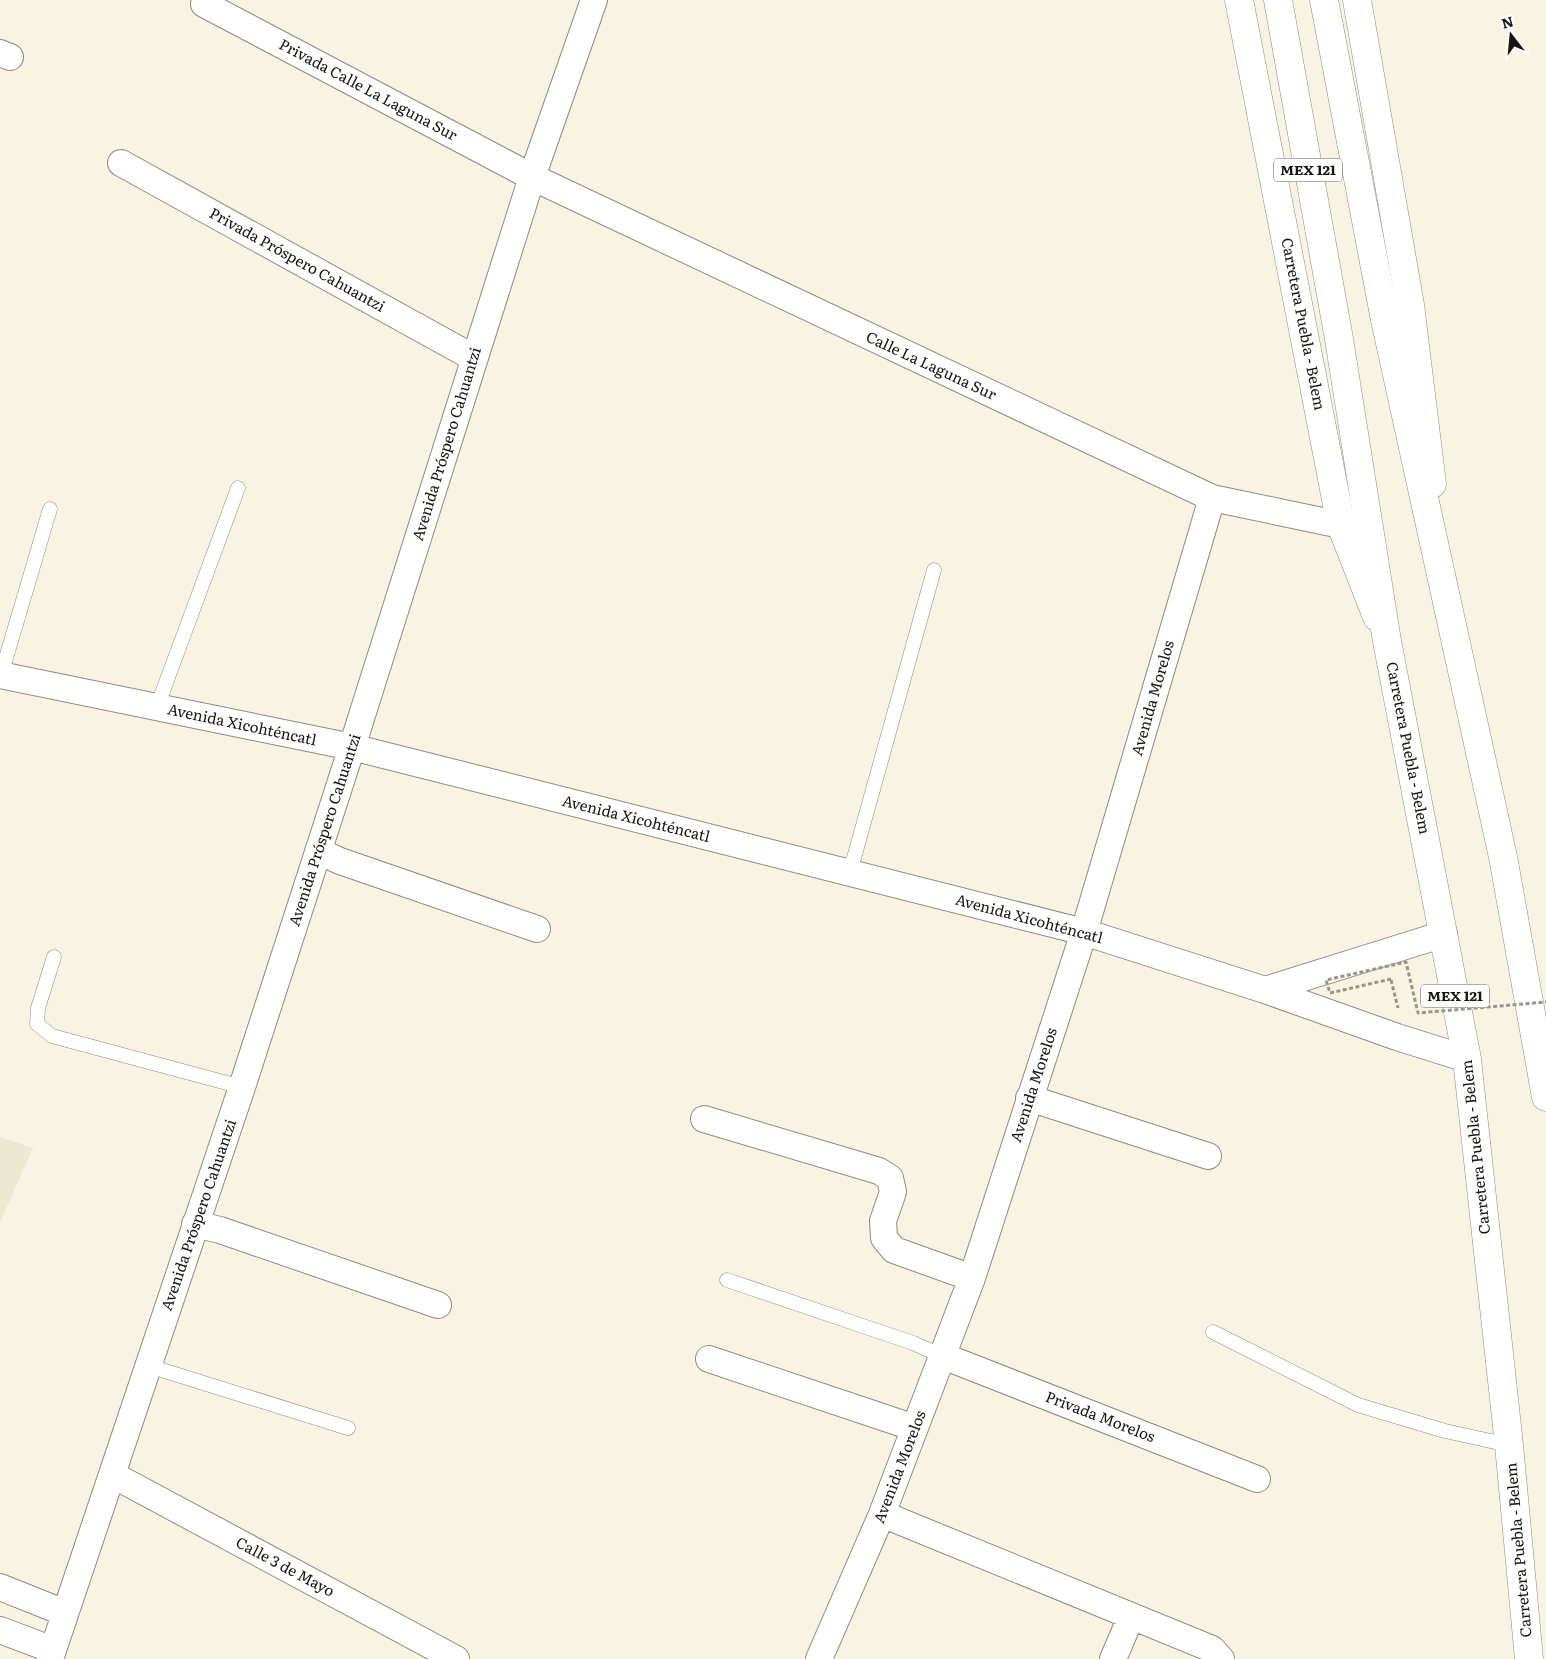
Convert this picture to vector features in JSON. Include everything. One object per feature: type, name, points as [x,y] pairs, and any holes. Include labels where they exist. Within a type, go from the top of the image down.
[{"type":"main road","name":"Carretera Puebla - Belem","points":[[1239,0],[1341,525],[1387,641]]},
{"type":"main road","name":"Carretera Puebla - Belem","points":[[1278,0],[1339,339],[1387,641],[1467,1059],[1509,1445],[1529,1659]]},
{"type":"main road","name":"MEX 121","points":[[1324,0],[1385,320],[1503,857],[1546,1097]]},
{"type":"main road","points":[[1357,0],[1410,305],[1446,604]]},
{"type":"street","name":"Avenida Próspero Cahuantzi","points":[[52,1654],[242,1087],[352,747],[532,177],[594,0]]},
{"type":"street","name":"Privada Calle La Laguna Sur","points":[[204,4],[532,177]]},
{"type":"street","name":"Privada Próspero Cahuantzi","points":[[121,163],[474,358]]},
{"type":"street","name":"Calle La Laguna Sur","points":[[532,177],[1212,498],[1341,525]]},
{"type":"street","name":"Avenida Morelos","points":[[819,1659],[882,1514],[972,1278],[1084,932],[1212,498]]},
{"type":"street","name":"Avenida Xicohténcatl","points":[[0,675],[352,747],[1084,932],[1265,990],[1397,1037],[1467,1059]]},
{"type":"street","points":[[318,851],[340,861],[537,929]]},
{"type":"street","points":[[1265,990],[1444,934]]},
{"type":"street","points":[[1029,1098],[1208,1156]]},
{"type":"street","points":[[704,1119],[879,1171],[890,1178],[893,1192],[883,1220],[884,1238],[894,1250],[972,1278]]},
{"type":"street","points":[[195,1224],[220,1230],[438,1305]]},
{"type":"street","name":"Privada Morelos","points":[[943,1356],[1257,1478]]},
{"type":"street","points":[[709,1359],[915,1428]]},
{"type":"street","name":"Calle 3 de Mayo","points":[[113,1474],[456,1659]]},
{"type":"street","points":[[882,1514],[1212,1649],[1221,1659]]},
{"type":"street","points":[[0,1587],[65,1614]]},
{"type":"street","points":[[1113,1659],[1131,1617]]},
{"type":"street","points":[[0,1630],[52,1654]]},
{"type":"lane","points":[[157,707],[238,488]]},
{"type":"lane","points":[[0,675],[50,509]]},
{"type":"lane","points":[[847,872],[854,858],[934,570]]},
{"type":"lane","points":[[54,957],[38,1008],[37,1024],[52,1036],[242,1087]]},
{"type":"lane","points":[[727,1280],[913,1343],[943,1356]]},
{"type":"lane","points":[[1213,1332],[1358,1405],[1445,1431],[1509,1445]]},
{"type":"lane","points":[[148,1366],[348,1428]]},
{"type":"path","points":[[1391,979],[1330,993],[1326,980],[1406,962],[1418,1014],[1546,1002]]},
{"type":"shaded area","points":[[0,1137],[33,1148],[0,1222]]}]
